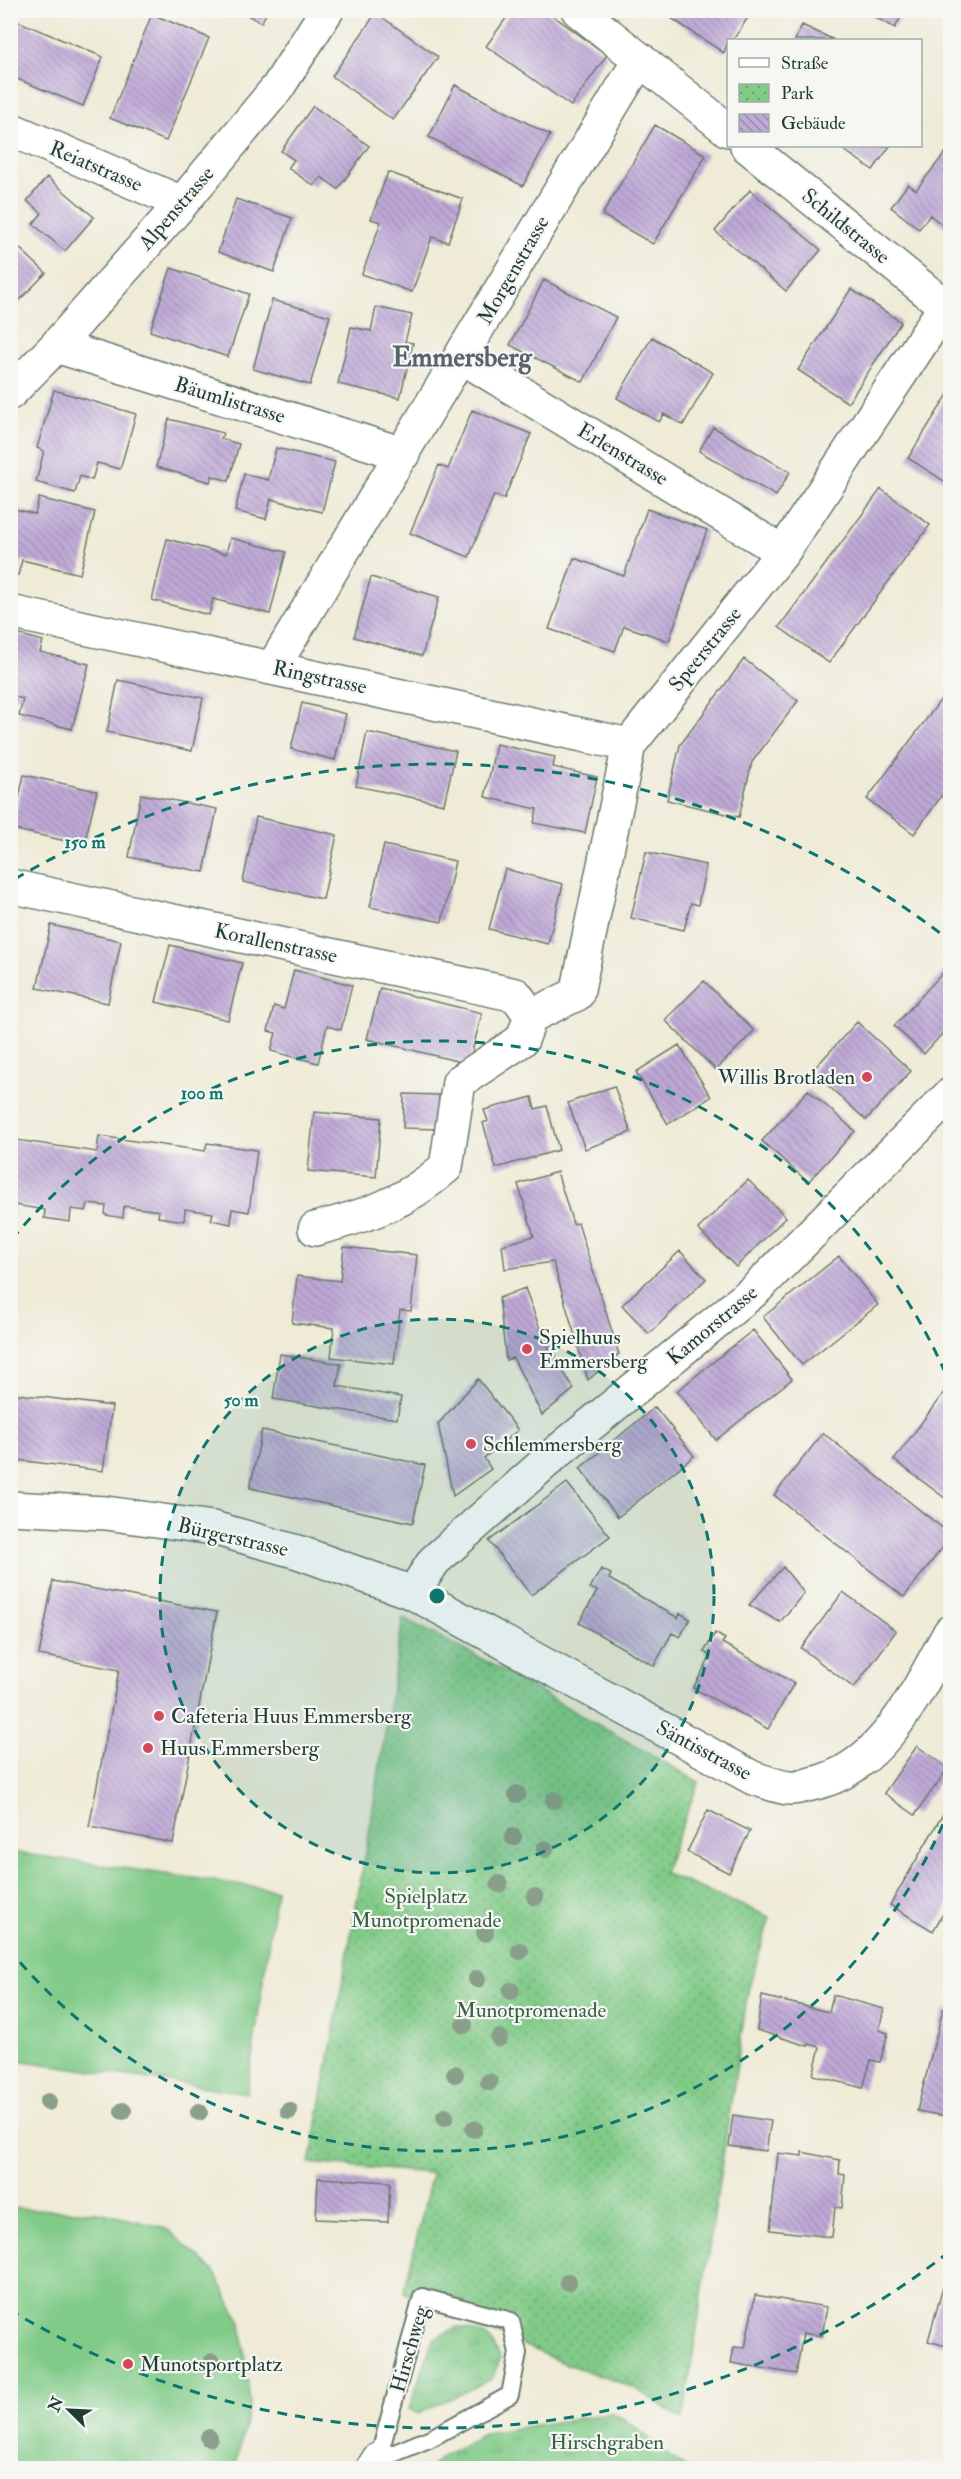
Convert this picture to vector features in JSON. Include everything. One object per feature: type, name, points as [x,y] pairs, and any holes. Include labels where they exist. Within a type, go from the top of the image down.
[{"type":"street","name":"Alpenstrasse","points":[[10,393],[56,346],[182,203],[278,87],[327,10]]},
{"type":"street","points":[[578,10],[727,128]]},
{"type":"street","name":"Morgenstrasse","points":[[273,667],[462,357],[640,58]]},
{"type":"street","name":"Reiatstrasse","points":[[10,129],[182,203]]},
{"type":"street","name":"Schildstrasse","points":[[748,147],[948,303]]},
{"type":"street","name":"Speerstrasse","points":[[531,1016],[577,994],[629,745],[783,552],[948,303]]},
{"type":"street","name":"Bäumlistrasse","points":[[56,346],[403,454]]},
{"type":"street","name":"Erlenstrasse","points":[[462,357],[783,552]]},
{"type":"street","name":"Ringstrasse","points":[[10,612],[629,745]]},
{"type":"street","name":"Korallenstrasse","points":[[10,886],[516,995],[531,1016]]},
{"type":"street","points":[[315,1229],[368,1215],[420,1191],[446,1167],[459,1082],[522,1040],[531,1016]]},
{"type":"street","name":"Kamorstrasse","points":[[413,1593],[434,1561],[539,1467],[755,1290],[951,1095]]},
{"type":"street","name":"Bürgerstrasse","points":[[10,1508],[106,1513],[213,1528],[301,1553],[413,1593]]},
{"type":"street","name":"Säntisstrasse","points":[[413,1593],[753,1778],[789,1789],[823,1782],[852,1768],[876,1747],[903,1715],[951,1632]]},
{"type":"lane","name":"Hirschweg","points":[[422,2297],[511,2321],[518,2353],[510,2395],[431,2438],[376,2464],[422,2297]]},
{"type":"green space","name":"Munotpromenade","points":[[403,1618],[480,1658],[699,1782],[663,1873],[770,1917],[748,1991],[683,2420],[635,2388],[564,2363],[404,2292],[432,2173],[310,2163],[369,1834]]},
{"type":"green space","points":[[11,1852],[276,1890],[247,2093],[11,2059]]},
{"type":"green space","name":"Munotsportplatz","points":[[11,2208],[98,2212],[166,2228],[213,2270],[241,2323],[250,2404],[235,2468],[11,2468]]},
{"type":"green space","points":[[458,2327],[480,2333],[490,2339],[500,2359],[492,2379],[418,2414],[409,2409],[433,2339]]},
{"type":"green space","name":"Hirschgraben","points":[[612,2413],[632,2425],[686,2468],[429,2468],[443,2456],[485,2433]]},
{"type":"building","points":[[239,10],[268,10],[261,23]]},
{"type":"building","points":[[436,10],[458,10],[450,21]]},
{"type":"building","points":[[512,10],[545,10],[607,55],[571,106],[486,46]]},
{"type":"building","points":[[671,10],[753,10],[734,39],[727,39],[724,53],[668,16]]},
{"type":"building","points":[[871,10],[904,10],[895,28],[869,14]]},
{"type":"building","points":[[376,13],[438,57],[393,120],[332,76]]},
{"type":"building","points":[[152,14],[209,38],[166,141],[110,118]]},
{"type":"building","points":[[10,18],[103,57],[83,106],[10,76]]},
{"type":"building","points":[[802,25],[832,39],[795,39]]},
{"type":"building","points":[[455,85],[550,135],[523,186],[429,137]]},
{"type":"building","points":[[313,106],[369,146],[338,189],[321,177],[314,186],[288,168],[294,160],[281,151]]},
{"type":"building","points":[[655,125],[706,155],[653,244],[602,215]]},
{"type":"building","points":[[839,147],[889,147],[873,170]]},
{"type":"building","points":[[945,153],[950,157],[950,231],[930,215],[919,229],[891,207],[908,184],[916,190]]},
{"type":"building","points":[[388,172],[463,199],[448,242],[432,237],[412,292],[362,274],[381,222],[371,219]]},
{"type":"building","points":[[47,177],[94,217],[65,251],[33,224],[42,213],[27,201]]},
{"type":"building","points":[[750,190],[821,250],[786,291],[715,231]]},
{"type":"building","points":[[236,199],[292,218],[274,272],[218,252]]},
{"type":"building","points":[[10,239],[46,273],[10,310]]},
{"type":"building","points":[[171,268],[249,294],[228,357],[150,331]]},
{"type":"building","points":[[544,280],[616,317],[583,382],[510,345]]},
{"type":"building","points":[[851,289],[901,322],[848,403],[798,370]]},
{"type":"building","points":[[272,300],[330,316],[310,385],[253,369]]},
{"type":"building","points":[[376,307],[412,315],[405,342],[413,343],[400,398],[338,384],[351,327],[371,331]]},
{"type":"building","points":[[652,337],[713,373],[683,425],[664,414],[659,422],[617,398]]},
{"type":"building","points":[[54,390],[136,414],[120,469],[97,463],[92,480],[80,476],[75,493],[36,482],[44,451],[37,448]]},
{"type":"building","points":[[950,391],[950,485],[908,458]]},
{"type":"building","points":[[472,410],[531,434],[504,499],[494,495],[469,557],[410,533],[439,465],[448,469]]},
{"type":"building","points":[[169,419],[223,433],[221,439],[239,444],[229,481],[212,476],[210,482],[156,467]]},
{"type":"building","points":[[713,427],[790,472],[776,496],[699,451]]},
{"type":"building","points":[[276,448],[335,462],[322,512],[271,499],[266,519],[235,511],[244,474],[268,480]]},
{"type":"building","points":[[881,489],[930,525],[829,663],[779,627]]},
{"type":"building","points":[[39,498],[95,512],[80,574],[22,560],[18,575],[10,573],[10,508],[35,514]]},
{"type":"building","points":[[647,509],[707,530],[669,641],[624,626],[615,651],[549,629],[574,558],[624,576]]},
{"type":"building","points":[[230,538],[286,552],[270,614],[213,599],[209,615],[152,600],[167,539],[226,554]]},
{"type":"building","points":[[371,577],[439,597],[422,656],[354,637]]},
{"type":"building","points":[[10,632],[43,641],[40,652],[89,664],[72,729],[19,716],[23,699],[10,695]]},
{"type":"building","points":[[744,659],[798,701],[752,762],[739,817],[667,800],[680,745]]},
{"type":"building","points":[[118,680],[203,698],[192,751],[107,732]]},
{"type":"building","points":[[942,698],[950,704],[950,784],[914,834],[867,799]]},
{"type":"building","points":[[302,703],[346,714],[335,760],[291,749]]},
{"type":"building","points":[[367,732],[456,751],[444,804],[356,786]]},
{"type":"building","points":[[496,744],[555,757],[553,767],[597,777],[585,833],[534,823],[537,809],[485,797]]},
{"type":"building","points":[[24,775],[97,791],[84,845],[12,829]]},
{"type":"building","points":[[141,794],[217,809],[204,872],[129,857]]},
{"type":"building","points":[[256,817],[337,835],[323,899],[243,882]]},
{"type":"building","points":[[384,845],[455,861],[442,922],[370,907]]},
{"type":"building","points":[[646,852],[706,865],[698,905],[691,903],[684,930],[631,918]]},
{"type":"building","points":[[505,869],[563,884],[548,944],[489,929]]},
{"type":"building","points":[[51,925],[121,941],[108,1003],[37,988]]},
{"type":"building","points":[[170,945],[242,963],[228,1020],[156,1002]]},
{"type":"building","points":[[948,967],[950,1025],[924,1054],[894,1026]]},
{"type":"building","points":[[294,970],[352,985],[341,1030],[327,1026],[318,1063],[271,1051],[276,1033],[268,1031],[274,1006],[284,1009]]},
{"type":"building","points":[[704,981],[754,1031],[716,1070],[665,1020]]},
{"type":"building","points":[[380,988],[482,1013],[469,1064],[367,1039]]},
{"type":"building","points":[[857,1022],[911,1071],[866,1120],[812,1071]]},
{"type":"building","points":[[679,1045],[711,1097],[668,1124],[636,1072]]},
{"type":"building","points":[[614,1086],[631,1132],[585,1149],[568,1103]]},
{"type":"building","points":[[808,1090],[855,1131],[808,1182],[762,1141]]},
{"type":"building","points":[[404,1094],[439,1095],[438,1129],[403,1128]]},
{"type":"building","points":[[532,1097],[535,1109],[547,1106],[559,1150],[496,1168],[483,1123],[488,1121],[484,1110]]},
{"type":"building","points":[[314,1112],[381,1118],[376,1177],[308,1171]]},
{"type":"building","points":[[99,1136],[205,1151],[207,1143],[257,1150],[249,1212],[232,1209],[231,1224],[211,1220],[213,1213],[185,1209],[184,1221],[158,1217],[159,1211],[124,1206],[123,1218],[105,1215],[106,1206],[88,1204],[86,1211],[71,1209],[70,1222],[44,1218],[45,1210],[15,1205],[13,1215],[10,1215],[10,1139],[97,1152]]},
{"type":"building","points":[[557,1172],[573,1224],[578,1223],[619,1354],[588,1380],[553,1262],[505,1269],[502,1245],[534,1236],[518,1184]]},
{"type":"building","points":[[748,1180],[786,1217],[736,1267],[698,1229]]},
{"type":"building","points":[[344,1247],[417,1255],[411,1311],[400,1310],[394,1364],[331,1357],[334,1328],[292,1323],[297,1276],[340,1281]]},
{"type":"building","points":[[680,1251],[706,1279],[649,1334],[622,1305]]},
{"type":"building","points":[[839,1256],[878,1305],[802,1365],[763,1317]]},
{"type":"building","name":"Spielhuus Emmersberg","points":[[525,1288],[544,1340],[574,1389],[542,1415],[513,1358],[506,1360],[499,1298]]},
{"type":"building","points":[[753,1330],[792,1379],[716,1440],[677,1391]]},
{"type":"building","points":[[280,1354],[341,1364],[337,1386],[401,1397],[397,1419],[273,1399]]},
{"type":"building","name":"Schlemmersberg","points":[[478,1379],[518,1430],[484,1458],[491,1469],[453,1496],[438,1424]]},
{"type":"building","points":[[950,1384],[950,1498],[949,1501],[894,1460]]},
{"type":"building","points":[[10,1393],[112,1406],[103,1471],[10,1459]]},
{"type":"building","points":[[655,1407],[694,1456],[618,1517],[580,1468]]},
{"type":"building","points":[[262,1430],[425,1465],[413,1523],[250,1488]]},
{"type":"building","points":[[823,1433],[950,1534],[950,1538],[904,1597],[774,1495]]},
{"type":"building","points":[[567,1483],[610,1536],[531,1595],[489,1541]]},
{"type":"building","points":[[783,1567],[804,1593],[780,1622],[749,1605]]},
{"type":"building","points":[[601,1569],[611,1574],[609,1579],[678,1618],[680,1613],[690,1619],[680,1637],[672,1633],[654,1666],[579,1623],[597,1591],[590,1588]]},
{"type":"building","name":"Huus Emmersberg","points":[[53,1581],[217,1612],[173,1843],[89,1827],[119,1670],[39,1655]]},
{"type":"building","points":[[843,1592],[896,1631],[854,1688],[801,1648]]},
{"type":"building","points":[[715,1633],[725,1639],[722,1643],[794,1683],[768,1729],[693,1688],[711,1656],[704,1652]]},
{"type":"building","points":[[917,1746],[948,1768],[915,1815],[884,1793]]},
{"type":"building","points":[[950,1802],[950,1902],[933,1931],[890,1905]]},
{"type":"building","points":[[708,1810],[750,1831],[729,1873],[687,1852]]},
{"type":"building","points":[[833,1995],[884,2009],[879,2030],[888,2033],[880,2062],[871,2060],[863,2088],[813,2075],[820,2047],[809,2044],[808,2046],[757,2030],[762,1996],[829,2012]]},
{"type":"building","points":[[943,2009],[950,2010],[950,2117],[917,2111]]},
{"type":"building","points":[[733,2115],[771,2121],[766,2151],[729,2146]]},
{"type":"building","points":[[802,2152],[840,2160],[839,2174],[845,2175],[842,2208],[835,2207],[832,2237],[770,2230],[778,2153],[802,2156]]},
{"type":"building","points":[[318,2178],[390,2182],[388,2222],[316,2219]]},
{"type":"building","points":[[950,2262],[950,2347],[928,2341]]},
{"type":"building","points":[[755,2295],[827,2307],[822,2336],[803,2333],[796,2374],[731,2363],[734,2347],[745,2348]]},
{"type":"place","name":"Willis Brotladen","points":[[867,1077]]},
{"type":"place","name":"Spielhuus Emmersberg","points":[[527,1349]]},
{"type":"place","name":"Schlemmersberg","points":[[471,1444]]},
{"type":"place","name":"Cafeteria Huus Emmersberg","points":[[159,1716]]},
{"type":"place","name":"Huus Emmersberg","points":[[148,1748]]},
{"type":"place","name":"Munotsportplatz","points":[[128,2364]]},
{"type":"district","name":"Emmersberg","points":[[462,357]]},
{"type":"park label","name":"Spielplatz Munotpromenade","points":[[426,1908]]}]
